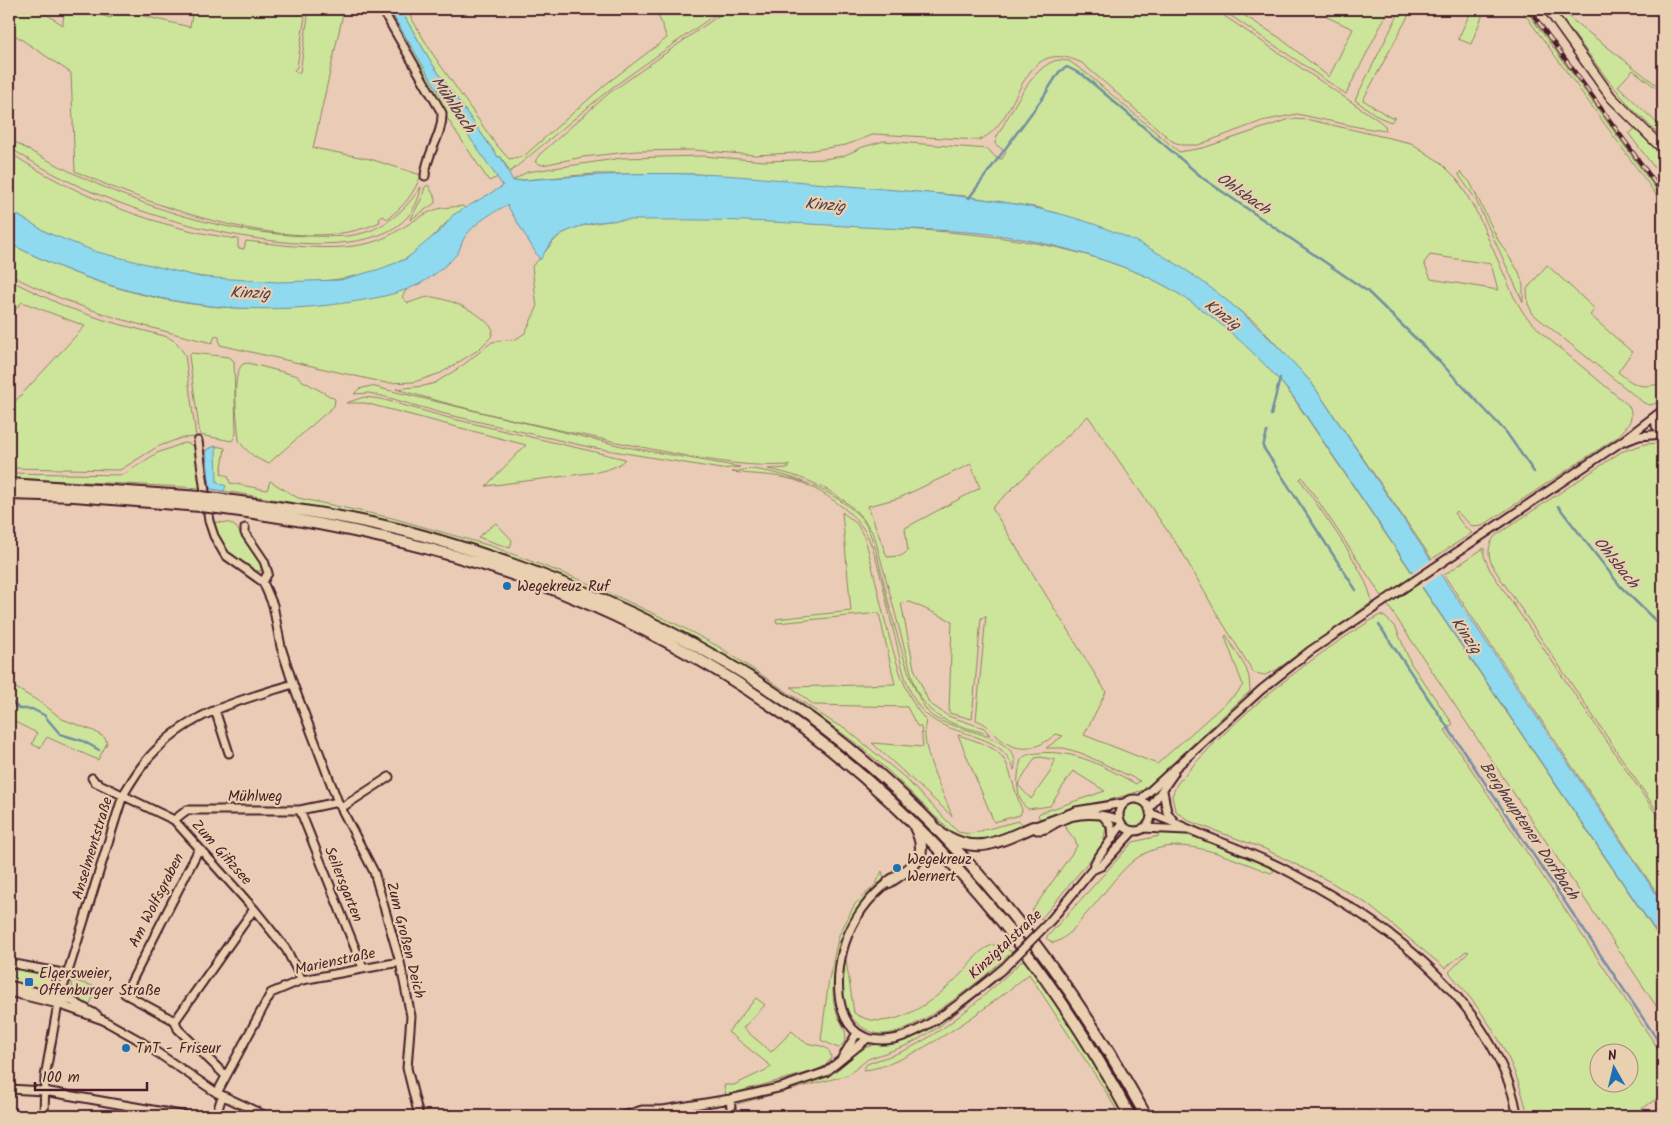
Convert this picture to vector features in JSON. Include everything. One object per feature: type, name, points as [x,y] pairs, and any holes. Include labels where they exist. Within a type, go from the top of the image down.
[{"type":"highway","points":[[9,484],[218,504],[308,510],[422,536],[554,580],[620,608],[717,657],[774,693],[840,741],[911,803],[940,832],[1013,916],[1047,961],[1109,1052],[1146,1116]]},
{"type":"highway","points":[[9,494],[201,502]]},
{"type":"highway","points":[[218,504],[387,538],[509,573],[608,613],[667,642],[723,673],[775,707],[850,765],[911,819],[955,864],[1014,938],[1080,1032],[1108,1076],[1130,1116]]},
{"type":"highway","points":[[889,882],[912,867],[920,859],[922,850],[920,836],[911,819]]},
{"type":"highway","points":[[940,832],[962,845],[976,847],[994,843],[1033,827]]},
{"type":"main road","points":[[1548,9],[1611,97],[1663,149]]},
{"type":"street","points":[[382,9],[442,113],[442,121],[429,153],[425,176]]},
{"type":"street","points":[[1033,827],[1076,811],[1140,800],[1261,690],[1310,651],[1621,442],[1663,410]]},
{"type":"street","points":[[1655,417],[1663,422]]},
{"type":"street","points":[[1655,417],[1656,426],[1663,434]]},
{"type":"street","points":[[1621,442],[1639,436],[1663,434]]},
{"type":"street","points":[[198,441],[209,521],[214,536],[225,555],[263,582]]},
{"type":"street","name":"Zum Großen Deich","points":[[245,528],[245,533],[264,561],[268,573],[263,582],[273,605],[281,647],[293,684],[339,805],[374,872],[400,962],[411,1016],[407,1068],[419,1116]]},
{"type":"street","name":"Anselmentstraße","points":[[44,1116],[44,1091],[59,1000],[123,795],[142,765],[157,748],[194,719],[293,684]]},
{"type":"street","points":[[215,710],[229,753]]},
{"type":"street","points":[[1143,828],[1149,822],[1150,811],[1178,767]]},
{"type":"street","points":[[339,805],[389,777]]},
{"type":"street","name":"Zum Gifizsee","points":[[92,778],[95,782],[174,820],[254,908],[286,949],[302,980]]},
{"type":"street","points":[[1163,790],[1167,812],[1175,823]]},
{"type":"street","points":[[1140,800],[1150,811],[1192,831],[1278,866],[1312,885],[1372,921],[1419,958],[1440,977],[1480,1026],[1512,1091],[1517,1116]]},
{"type":"street","points":[[1121,822],[1120,811],[1125,803]]},
{"type":"street","name":"Mühlweg","points":[[174,820],[187,810],[300,810],[339,805]]},
{"type":"street","name":"Seilersgarten","points":[[300,810],[363,968]]},
{"type":"street","points":[[1033,827],[1037,830],[1046,830],[1068,818],[1100,815],[1121,822],[1133,830],[1143,828],[1192,831]]},
{"type":"street","points":[[1100,815],[1109,822],[1112,839]]},
{"type":"street","name":"Kinzigtalstraße","points":[[857,1033],[868,1038],[894,1039],[910,1032],[954,1006],[1005,967],[1051,920],[1092,870],[1121,822]]},
{"type":"street","name":"Kinzigtalstraße","points":[[1092,870],[1101,866],[1133,830]]},
{"type":"street","name":"Am Wolfsgraben","points":[[199,849],[125,994],[175,1022],[178,1030],[226,1076]]},
{"type":"street","points":[[841,1060],[857,1033],[842,1012],[838,981],[845,943],[874,892],[889,882]]},
{"type":"street","points":[[175,1022],[254,908]]},
{"type":"street","name":"Marienstraße","points":[[216,1116],[226,1076],[271,993],[302,980],[400,962]]},
{"type":"street","points":[[9,963],[68,974]]},
{"type":"street","points":[[9,986],[82,1006],[137,1039],[220,1094],[266,1116]]},
{"type":"street","points":[[9,992],[59,1000]]},
{"type":"street","points":[[644,1116],[663,1110],[730,1099],[782,1087],[826,1072],[868,1038]]},
{"type":"street","points":[[9,1089],[44,1091],[187,1116]]},
{"type":"street","points":[[730,1099],[732,1116]]},
{"type":"street","points":[[127,1116],[128,1106]]},
{"type":"street","points":[[623,1116],[647,1109],[663,1110]]},
{"type":"green space","points":[[9,9],[38,9],[63,25],[64,14],[68,11],[80,10],[111,18],[114,9],[190,27],[193,9],[306,9],[297,67],[294,70],[300,73],[309,9],[344,9],[313,148],[370,159],[421,175],[407,200],[387,219],[383,216],[379,219],[380,222],[347,232],[309,235],[269,232],[226,224],[184,213],[107,185],[75,171],[71,73],[9,31]]},
{"type":"green space","points":[[385,9],[389,9],[441,96],[498,177],[489,181],[449,121]]},
{"type":"green space","points":[[400,9],[406,9],[432,53],[494,142],[509,159],[524,156],[606,84],[667,38],[656,9],[703,9],[704,14],[712,9],[723,9],[610,89],[510,172],[433,65]]},
{"type":"green space","points":[[728,9],[1214,9],[1378,120],[1385,126],[1386,131],[1297,114],[1262,121],[1198,145],[1181,145],[1172,141],[1082,63],[1061,57],[1045,59],[1032,69],[1005,116],[993,130],[979,140],[875,134],[846,145],[794,153],[755,155],[693,150],[637,151],[583,157],[542,165],[535,162],[539,155],[608,94]]},
{"type":"green space","points":[[1221,9],[1234,9],[1280,38],[1329,77],[1353,29],[1327,17],[1330,9],[1389,9],[1346,94]]},
{"type":"green space","points":[[1401,9],[1412,9],[1363,100],[1391,118],[1395,117],[1391,122],[1379,117],[1355,100]]},
{"type":"green space","points":[[1472,9],[1485,9],[1471,44],[1458,39]]},
{"type":"green space","points":[[1521,9],[1525,9],[1663,199],[1663,204]]},
{"type":"green space","points":[[1555,9],[1564,9],[1571,19],[1663,90],[1663,93],[1633,70],[1618,86],[1663,129],[1663,139],[1629,105],[1608,80]]},
{"type":"green space","points":[[1058,60],[1069,61],[1086,73],[1179,152],[1203,148],[1290,119],[1310,120],[1411,143],[1440,162],[1458,180],[1477,213],[1514,297],[1524,314],[1544,335],[1628,405],[1631,415],[1629,423],[1616,438],[1482,526],[1473,527],[1456,511],[1454,513],[1472,533],[1432,559],[1311,382],[1256,323],[1188,272],[1040,208],[965,196],[695,174],[594,174],[512,181],[527,172],[622,158],[703,156],[765,161],[824,159],[843,156],[863,147],[884,141],[988,149],[996,158],[1002,159],[1006,152],[995,144],[996,138],[1030,81],[1048,64]],"holes":[[[1430,255],[1491,264],[1498,290],[1431,279],[1424,263]]]},
{"type":"green space","points":[[1635,129],[1663,156],[1663,179],[1629,134]]},
{"type":"green space","points":[[9,138],[69,171],[156,207],[216,224],[278,234],[341,236],[369,231],[387,222],[402,210],[421,187],[407,218],[377,236],[337,243],[291,243],[196,227],[128,206],[97,194],[37,165],[9,147]]},
{"type":"green space","points":[[9,152],[34,168],[89,196],[149,219],[179,228],[238,239],[238,248],[244,249],[246,241],[295,246],[348,247],[386,237],[434,210],[446,207],[463,206],[465,208],[457,213],[413,254],[368,273],[324,281],[276,283],[226,280],[175,273],[127,262],[84,248],[33,225],[9,210]]},
{"type":"green space","points":[[1460,172],[1470,182],[1498,240],[1519,272],[1523,286],[1523,302],[1475,198],[1459,175]]},
{"type":"green space","points":[[428,185],[436,199],[435,203],[410,220],[422,198],[425,187]]},
{"type":"green space","points":[[669,218],[729,219],[952,232],[1014,239],[1045,245],[1106,261],[1136,272],[1180,294],[1222,324],[1260,359],[1292,396],[1663,943],[1663,1016],[1302,477],[1300,479],[1352,557],[1368,589],[1372,602],[1276,670],[1265,675],[1254,673],[1217,614],[1182,552],[1088,416],[992,508],[1106,692],[1084,735],[1157,764],[1238,692],[1243,685],[1225,637],[1226,635],[1246,668],[1249,677],[1250,691],[1144,790],[1040,820],[1038,815],[1040,813],[1105,791],[1073,771],[1050,806],[1028,809],[1020,799],[1018,786],[1018,772],[1021,760],[1026,755],[1052,752],[1065,754],[1101,766],[1136,784],[1140,781],[1081,753],[1064,748],[1046,748],[1063,736],[1056,734],[1035,747],[1020,748],[1005,742],[976,720],[986,616],[981,618],[972,719],[949,713],[952,621],[910,602],[901,603],[914,668],[929,703],[948,716],[984,728],[990,735],[946,720],[929,708],[915,687],[875,538],[867,524],[844,501],[815,484],[768,469],[789,468],[789,465],[729,463],[670,453],[513,420],[396,389],[435,383],[462,366],[492,342],[516,339],[525,333],[537,308],[532,266],[561,234],[583,226],[624,220]],"holes":[[[971,464],[980,488],[905,528],[908,551],[901,556],[887,557],[868,506],[899,498]],[[1041,757],[1055,760],[1051,771],[1031,799],[1018,785],[1035,758]]]},
{"type":"green space","points":[[9,243],[58,266],[106,284],[155,297],[203,305],[252,308],[302,307],[354,300],[407,289],[402,297],[408,303],[422,298],[439,298],[466,308],[482,318],[493,330],[491,337],[478,350],[441,373],[414,382],[386,383],[220,345],[219,337],[215,336],[212,343],[133,323],[83,307],[34,287],[9,274]]},
{"type":"green space","points":[[1547,265],[1595,309],[1590,315],[1632,352],[1618,372],[1639,385],[1649,386],[1663,383],[1663,401],[1650,405],[1644,403],[1533,314],[1528,304],[1527,289]]},
{"type":"green space","points":[[9,280],[66,307],[107,321],[168,337],[177,343],[185,355],[196,437],[181,438],[157,447],[120,470],[9,468],[9,408],[85,326],[22,302],[9,316]]},
{"type":"green space","points":[[192,353],[229,357],[234,361],[236,434],[232,441],[200,435],[189,356]]},
{"type":"green space","points":[[248,363],[298,376],[301,380],[335,399],[334,406],[269,463],[252,454],[239,440],[236,400],[237,378],[243,364]]},
{"type":"green space","points":[[371,386],[626,447],[740,467],[721,469],[589,447],[445,414],[369,393],[354,394],[359,389]]},
{"type":"green space","points":[[364,397],[381,399],[449,418],[625,459],[616,466],[597,472],[486,486],[526,445],[365,403],[346,403]]},
{"type":"green space","points":[[184,443],[190,444],[197,450],[202,488],[9,478],[9,473],[123,475],[157,453]]},
{"type":"green space","points":[[1663,443],[1663,820],[1495,570],[1489,549],[1495,536],[1621,452],[1645,444]]},
{"type":"green space","points":[[216,446],[225,448],[221,474],[228,476],[230,483],[267,490],[270,481],[298,498],[392,518],[491,546],[586,582],[680,626],[721,648],[834,723],[845,728],[904,777],[958,832],[969,834],[1018,821],[1025,826],[985,843],[963,842],[877,760],[792,698],[765,680],[679,630],[620,601],[571,580],[470,545],[419,531],[315,507],[210,489],[206,450]]},
{"type":"green space","points":[[751,469],[796,479],[811,485],[839,500],[862,519],[875,547],[898,638],[914,686],[923,704],[932,716],[941,721],[998,741],[1008,749],[1014,758],[1014,770],[1008,757],[998,747],[986,740],[944,725],[931,718],[915,701],[902,667],[873,551],[858,521],[836,502],[803,483],[777,476],[732,472]]},
{"type":"green space","points":[[842,512],[857,524],[865,539],[897,662],[905,686],[915,706],[926,720],[926,743],[929,756],[952,816],[872,743],[923,747],[921,727],[917,726],[907,707],[814,705],[791,687],[895,684],[879,613],[777,623],[776,619],[851,611]]},
{"type":"green space","points":[[215,522],[230,523],[236,527],[262,565],[261,571],[256,571],[242,562],[222,545],[215,531]]},
{"type":"green space","points":[[496,523],[512,540],[510,548],[478,537]]},
{"type":"green space","points":[[1484,548],[1484,556],[1490,570],[1663,824],[1663,902],[1444,575]]},
{"type":"green space","points":[[1380,615],[1385,617],[1396,628],[1411,664],[1453,724],[1445,730],[1663,1056],[1663,1094],[1639,1111],[1641,1116],[1528,1116],[1515,1074],[1498,1039],[1488,1022],[1449,972],[1469,952],[1466,951],[1445,968],[1366,903],[1329,881],[1265,849],[1189,821],[1175,810],[1172,796],[1177,784],[1199,760],[1246,713],[1325,651]]},
{"type":"green space","points":[[9,684],[43,704],[62,719],[94,731],[105,738],[107,743],[98,760],[47,737],[40,748],[32,744],[37,733],[9,719]]},
{"type":"green space","points":[[958,735],[990,747],[1004,760],[1022,810],[1020,815],[994,822]]},
{"type":"green space","points":[[1135,802],[1143,806],[1147,814],[1143,822],[1135,826],[1127,822],[1123,814],[1127,806]]},
{"type":"green space","points":[[1083,818],[1099,818],[1103,820],[1106,826],[1103,844],[1041,919],[1032,911],[1077,846],[1075,840],[1062,823]]},
{"type":"green space","points":[[1161,830],[1189,835],[1216,844],[1269,865],[1274,871],[1271,873],[1220,854],[1184,846],[1166,847],[1149,851],[1127,867],[1068,935],[1053,943],[1046,938],[1133,842],[1159,836]]},
{"type":"green space","points":[[882,871],[884,878],[862,901],[851,919],[837,958],[833,1000],[845,1034],[843,1044],[838,1048],[821,1040],[829,979],[839,935],[855,904],[876,884]]},
{"type":"green space","points":[[997,944],[1012,952],[952,1001],[900,1031],[877,1034],[869,1031],[855,1021],[846,1008],[842,984],[846,960],[854,1013],[868,1019],[882,1021],[897,1018],[925,1004],[950,985],[980,952]]},
{"type":"green space","points":[[1025,958],[1077,1035],[1126,1116],[1120,1116],[1029,974],[973,1017],[926,1046],[903,1058],[863,1070],[867,1064],[908,1049],[944,1027],[986,994]]},
{"type":"green space","points":[[9,966],[61,977],[59,990],[54,992],[16,982],[9,984]]},
{"type":"green space","points":[[71,980],[97,987],[89,1006],[75,997]]},
{"type":"green space","points":[[995,980],[966,1006],[934,1030],[908,1045],[868,1059],[848,1075],[737,1104],[743,1100],[797,1087],[828,1075],[860,1051],[870,1046],[898,1042],[909,1038],[943,1019]]},
{"type":"green space","points":[[756,998],[765,1005],[743,1028],[771,1052],[792,1031],[803,1041],[822,1046],[828,1050],[831,1059],[825,1066],[814,1071],[726,1095],[724,1085],[734,1085],[772,1067],[728,1032]]},
{"type":"water","points":[[389,9],[400,9],[433,65],[498,157],[501,157],[513,181],[626,174],[714,175],[756,177],[993,200],[1059,213],[1091,223],[1149,248],[1200,280],[1224,298],[1269,338],[1311,382],[1663,904],[1663,942],[1292,395],[1241,341],[1221,324],[1179,294],[1136,272],[1092,256],[1032,241],[998,235],[940,230],[711,220],[625,220],[590,224],[563,233],[548,247],[540,260],[507,205],[471,229],[465,236],[457,254],[443,267],[428,279],[409,289],[377,298],[345,303],[301,308],[257,309],[214,306],[172,300],[131,291],[89,278],[9,243],[9,210],[48,233],[97,252],[200,277],[278,282],[340,280],[380,269],[406,259],[442,229],[453,215],[503,186],[441,96]]},
{"type":"water","points":[[216,446],[217,482],[226,486],[224,491],[210,489],[206,450]]},
{"type":"pier","points":[[1434,558],[1444,572],[1421,588],[1411,574]]},
{"type":"waterway","name":"Ohlsbach","points":[[969,198],[1044,96],[1059,72],[1067,67],[1083,75],[1204,179],[1367,291],[1440,362],[1506,432],[1534,472]]},
{"type":"waterway","name":"Berghauptener Dorfbach","points":[[1271,415],[1280,378]]},
{"type":"waterway","name":"Berghauptener Dorfbach","points":[[1267,432],[1263,447],[1356,590]]},
{"type":"waterway","name":"Ohlsbach","points":[[1558,506],[1621,587],[1663,628]]},
{"type":"waterway","name":"Berghauptener Dorfbach","points":[[1379,625],[1663,1048]]},
{"type":"waterway","points":[[9,699],[19,709],[32,709],[44,715],[60,734],[83,741],[99,750]]},
{"type":"railway","points":[[1529,9],[1663,194]]},
{"type":"place","name":"Wegekreuz Ruf","points":[[507,586]]},
{"type":"place","name":"Wegekreuz Wernert","points":[[897,868]]},
{"type":"place","name":"Elgersweier, Offenburger Straße","points":[[29,982]]},
{"type":"place","name":"TnT - Friseur","points":[[126,1048]]},
{"type":"water label","name":"Mühlbach","points":[[454,104]]},
{"type":"water label","name":"Kinzig","points":[[825,204]]},
{"type":"water label","name":"Kinzig","points":[[250,292]]},
{"type":"water label","name":"Kinzig","points":[[1223,314]]},
{"type":"water label","name":"Kinzig","points":[[1467,635]]}]
